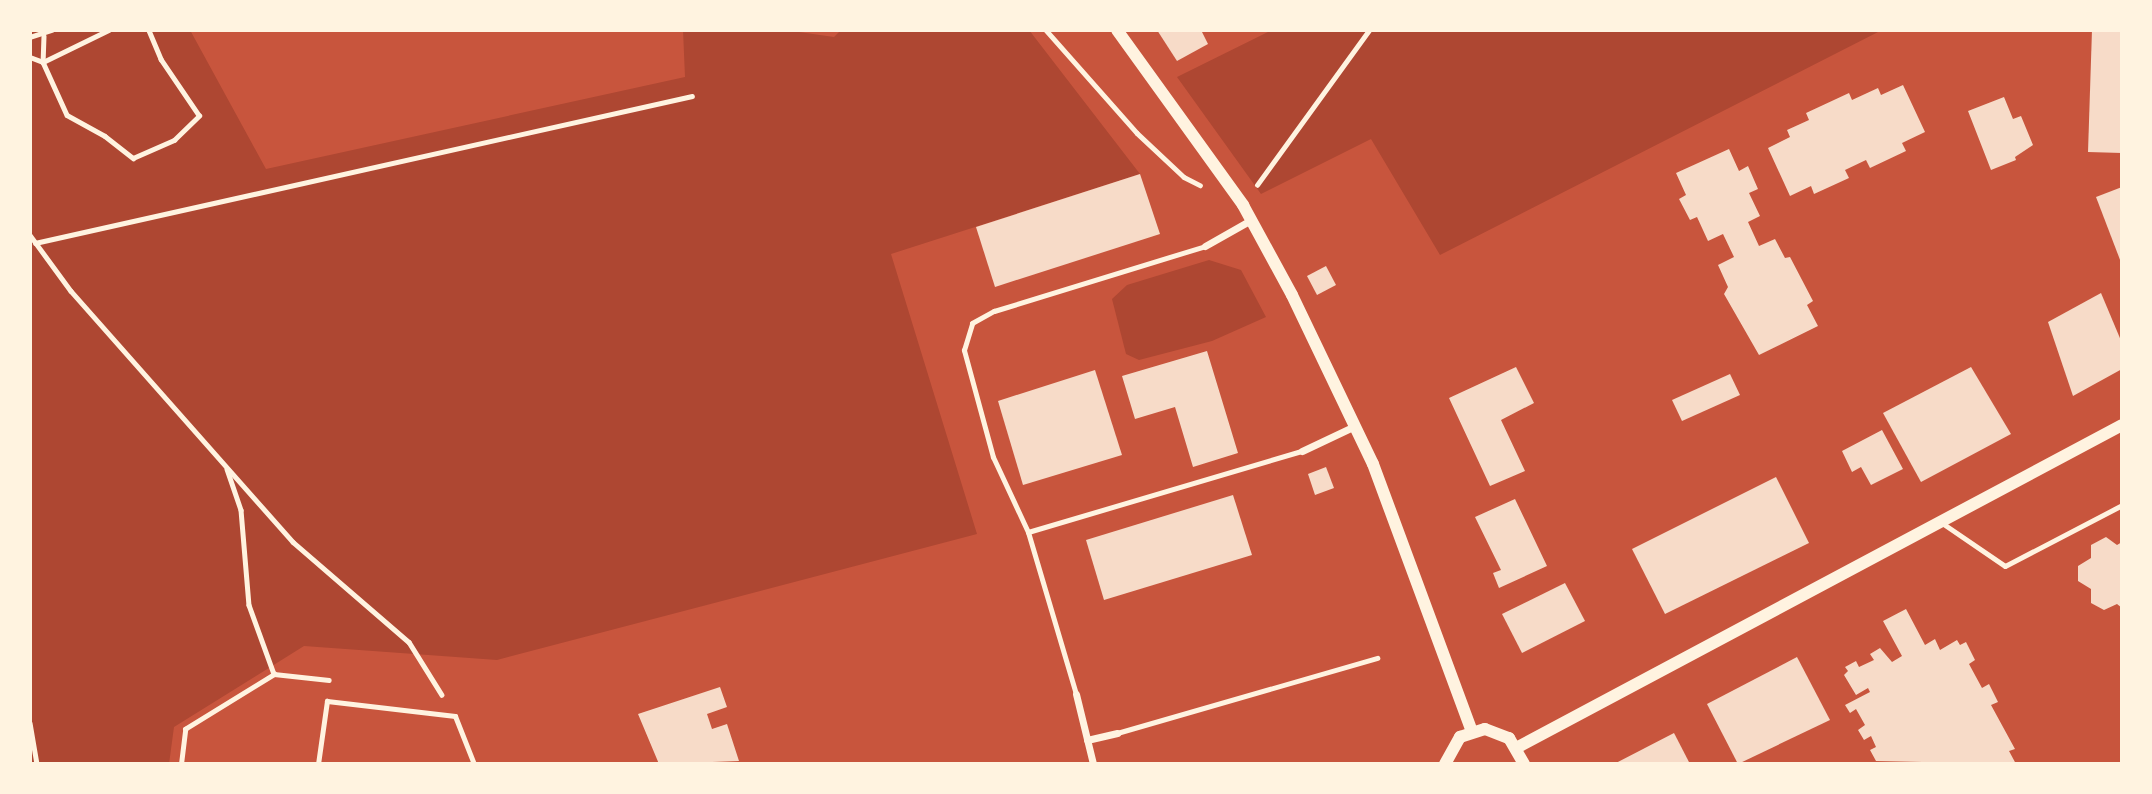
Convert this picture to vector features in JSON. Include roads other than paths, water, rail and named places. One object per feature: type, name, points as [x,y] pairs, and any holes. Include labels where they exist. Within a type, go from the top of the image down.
[{"type":"street","points":[[1117,30],[1243,205],[1356,425],[1409,551],[1472,731]]},
{"type":"street","points":[[1205,246],[1251,220]]},
{"type":"street","points":[[1302,451],[1356,425]]},
{"type":"street","points":[[1518,747],[2122,425]]},
{"type":"street","points":[[1076,694],[1093,764]]},
{"type":"street","points":[[1445,764],[1451,747],[1472,731],[1497,732],[1518,747],[1524,764]]},
{"type":"street","points":[[1087,740],[1117,733]]},
{"type":"lane","points":[[1076,694],[1028,532],[993,457],[964,350],[972,323],[995,311],[1205,246]]},
{"type":"lane","points":[[1028,532],[1302,451]]},
{"type":"lane","points":[[1939,522],[2005,566],[2122,505]]},
{"type":"lane","points":[[1117,733],[1377,658]]},
{"type":"lane","points":[[318,764],[327,701],[455,716],[474,764]]}]
